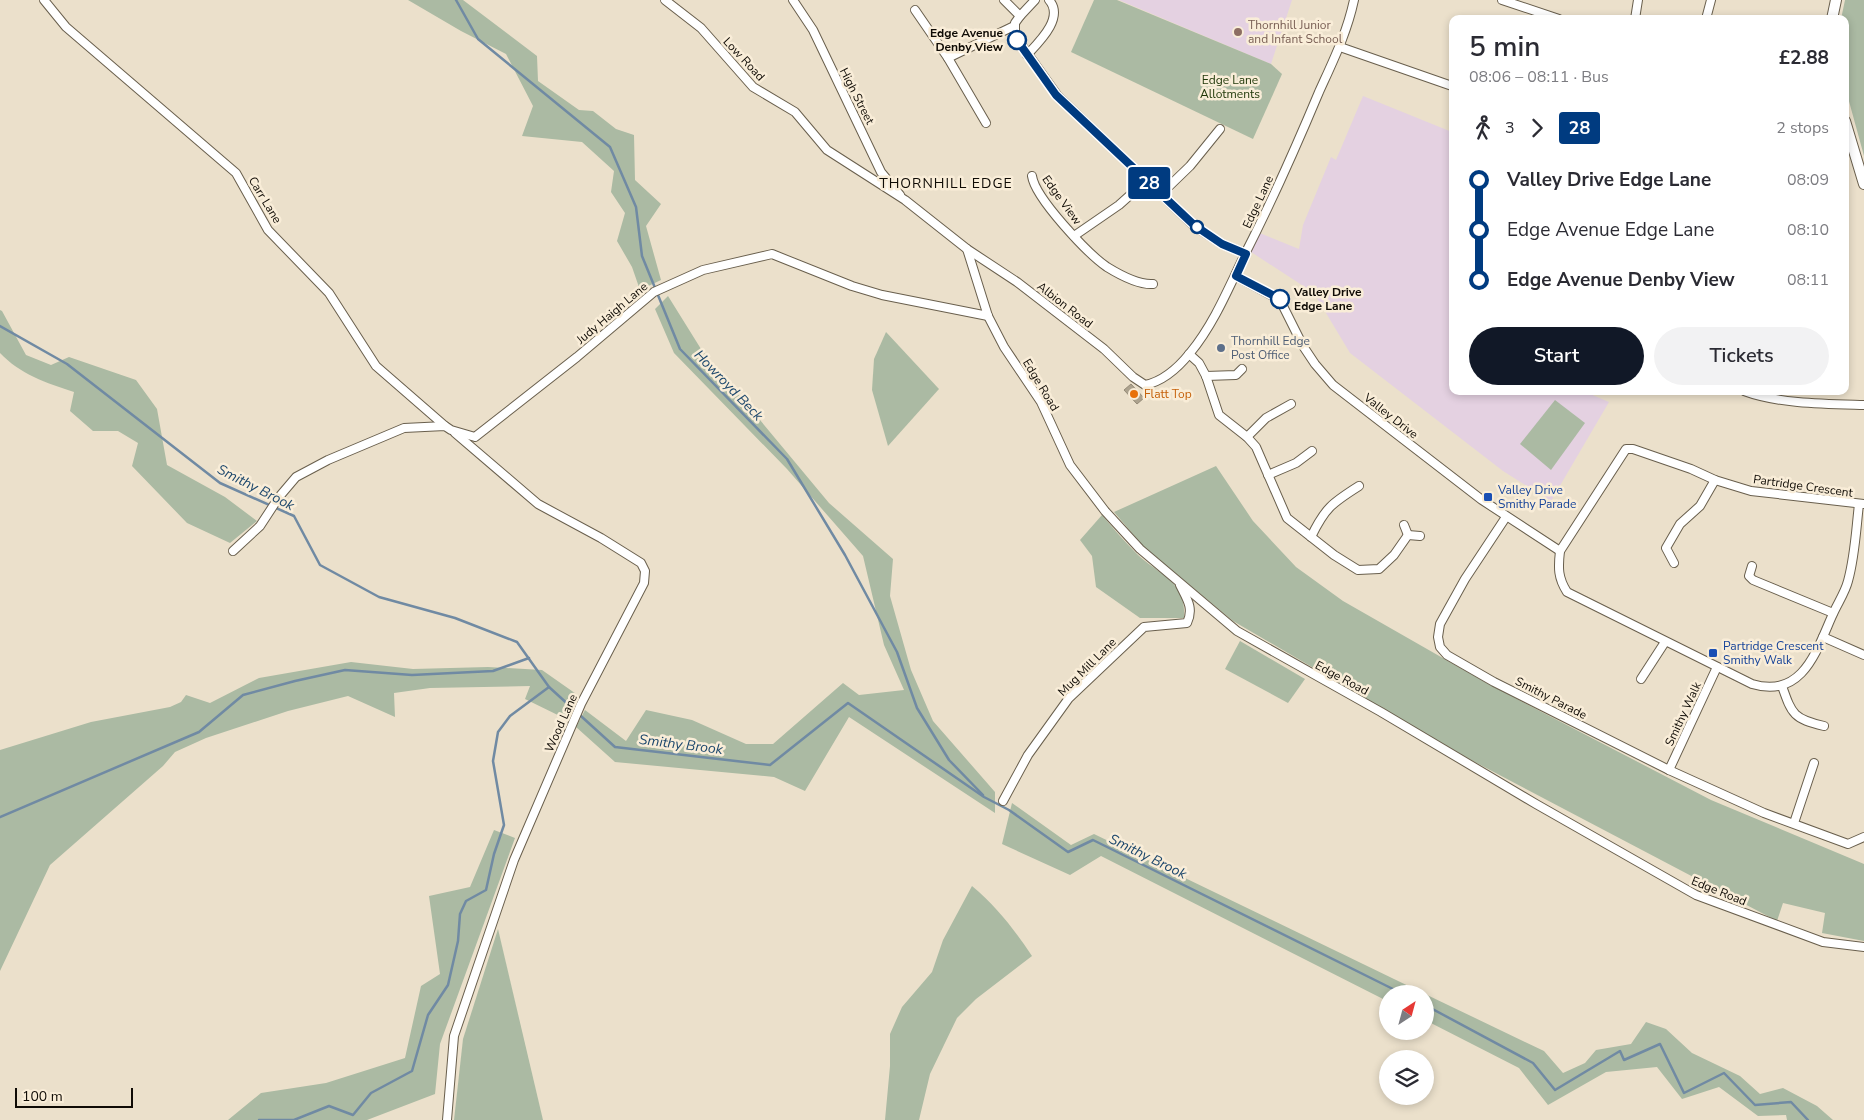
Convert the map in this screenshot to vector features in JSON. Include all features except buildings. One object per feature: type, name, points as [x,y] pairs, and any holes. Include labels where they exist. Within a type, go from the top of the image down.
[{"type":"main road","points":[[1833,15],[1836,0]]},
{"type":"main road","points":[[1850,147],[1864,184]]},
{"type":"street","name":"Carr Lane","points":[[44,0],[66,27],[236,173],[268,230],[329,293],[376,366],[448,428]]},
{"type":"street","name":"Low Road","points":[[665,0],[700,28],[754,87],[795,112],[827,150],[904,200]]},
{"type":"street","name":"High Street","points":[[794,0],[813,30],[881,172],[904,200]]},
{"type":"street","points":[[1004,0],[1020,16]]},
{"type":"street","points":[[948,58],[1014,26],[1020,16],[1035,0]]},
{"type":"street","points":[[1027,55],[1046,34],[1051,25],[1053,16],[1052,3],[1049,0]]},
{"type":"street","name":"Edge Lane","points":[[1145,385],[1166,377],[1189,354],[1204,334],[1236,276],[1340,47],[1354,0]]},
{"type":"street","points":[[1502,0],[1547,15]]},
{"type":"street","points":[[1636,15],[1638,0]]},
{"type":"street","points":[[1707,15],[1711,0]]},
{"type":"street","points":[[915,10],[948,58],[986,123]]},
{"type":"street","points":[[1014,26],[1015,36],[1056,95],[1194,225],[1222,244],[1246,254]]},
{"type":"street","points":[[1340,47],[1449,85]]},
{"type":"street","points":[[1161,194],[1190,166],[1220,129]]},
{"type":"street","name":"Edge View","points":[[1032,176],[1033,184],[1074,236],[1107,266],[1137,282],[1153,284]]},
{"type":"street","name":"Edge View","points":[[1074,236],[1119,205],[1147,180]]},
{"type":"street","name":"Albion Road","points":[[904,200],[967,248],[1017,282],[1104,349],[1133,378],[1145,385]]},
{"type":"street","name":"Edge Road","points":[[967,248],[988,316],[1004,347],[1041,402],[1070,465],[1105,511],[1140,549],[1237,631],[1381,712],[1696,896],[1823,942],[1864,947]]},
{"type":"street","name":"Judy Haigh Lane","points":[[471,446],[475,437],[577,357],[654,292],[703,270],[772,254],[852,286],[882,295],[988,316]]},
{"type":"street","name":"Valley Drive","points":[[1236,276],[1280,300],[1303,346],[1333,385],[1506,517],[1560,551]]},
{"type":"street","points":[[1189,354],[1199,363],[1206,376],[1219,415],[1247,437],[1256,447],[1287,518],[1334,556],[1358,570],[1379,569],[1394,555],[1408,535]]},
{"type":"street","points":[[1206,376],[1236,375],[1242,369]]},
{"type":"street","points":[[1754,395],[1864,405]]},
{"type":"street","points":[[1247,437],[1266,418],[1291,404]]},
{"type":"street","points":[[233,551],[260,526],[296,477],[328,460],[404,428],[448,428],[475,437]]},
{"type":"street","name":"Wood Lane","points":[[447,1120],[454,1036],[514,860],[581,704],[644,583],[645,571],[641,563],[601,538],[538,504],[448,428]]},
{"type":"street","name":"Partridge Crescent","points":[[1560,551],[1626,450],[1633,448],[1691,469],[1715,480],[1751,491],[1862,504],[1848,581],[1823,637],[1807,667],[1794,680],[1782,686]]},
{"type":"street","points":[[1268,474],[1296,463],[1312,451]]},
{"type":"street","points":[[1674,563],[1666,548],[1680,524],[1700,506],[1715,480]]},
{"type":"street","points":[[1312,538],[1321,516],[1333,502],[1360,486]]},
{"type":"street","name":"Smithy Parade","points":[[1506,517],[1469,572],[1440,624],[1438,637],[1440,647],[1446,655],[1494,682],[1669,770],[1764,813],[1848,844],[1864,838]]},
{"type":"street","points":[[1404,525],[1408,535]]},
{"type":"street","points":[[1408,535],[1420,536]]},
{"type":"street","points":[[1560,551],[1558,571],[1561,582],[1567,592],[1665,642],[1758,686],[1773,688],[1782,686],[1790,709],[1794,714],[1805,721],[1824,726]]},
{"type":"street","points":[[1752,566],[1750,576],[1756,581],[1833,613]]},
{"type":"street","name":"Mug Mill Lane","points":[[1002,801],[1028,755],[1069,698],[1144,627],[1187,623],[1191,613],[1189,603],[1178,581]]},
{"type":"street","points":[[1823,637],[1864,655]]},
{"type":"street","points":[[1641,679],[1665,642]]},
{"type":"street","name":"Smithy Walk","points":[[1669,770],[1717,667]]},
{"type":"street","points":[[1794,823],[1814,763]]},
{"type":"shaded area","name":"Thornhill Junior and Infant School","points":[[1119,0],[1292,0],[1271,64]]},
{"type":"shaded area","points":[[1363,96],[1449,131],[1449,395],[1592,395],[1609,402],[1551,501],[1503,471],[1350,353],[1314,293],[1248,250],[1257,232],[1299,249],[1303,225],[1331,157],[1336,160]]},
{"type":"green space","points":[[408,0],[463,0],[537,56],[538,81],[579,110],[593,111],[616,129],[634,135],[635,180],[661,204],[646,226],[661,280],[640,290],[632,267],[617,241],[625,213],[611,192],[614,171],[582,142],[522,136],[533,106],[506,54],[461,31]]},
{"type":"green space","name":"Edge Lane Allotments","points":[[1094,0],[1117,0],[1271,64],[1282,74],[1253,139],[1071,52]]},
{"type":"green space","points":[[1845,0],[1864,0],[1864,156],[1849,101],[1849,15],[1842,15]]},
{"type":"green space","points":[[668,296],[701,349],[829,503],[893,559],[890,596],[911,670],[933,721],[995,792],[995,813],[849,717],[805,791],[774,777],[615,762],[576,727],[585,710],[626,741],[646,710],[692,720],[746,744],[773,744],[843,683],[859,695],[904,690],[884,645],[863,556],[787,469],[674,353],[655,309]]},
{"type":"green space","points":[[0,310],[26,355],[51,365],[69,357],[136,380],[157,409],[167,465],[225,497],[257,521],[230,543],[187,523],[132,466],[138,443],[118,431],[93,431],[70,411],[74,392],[25,372],[0,353]]},
{"type":"green space","points":[[886,332],[939,389],[888,446],[872,390],[874,359]]},
{"type":"green space","points":[[1555,400],[1585,423],[1551,470],[1520,444]]},
{"type":"green space","points":[[1216,466],[1253,521],[1296,567],[1343,601],[1490,685],[1711,800],[1864,864],[1864,941],[1822,933],[1825,913],[1783,903],[1777,921],[1471,760],[1233,621],[1143,546],[1114,512]]},
{"type":"green space","points":[[1102,515],[1136,553],[1176,587],[1184,605],[1184,618],[1140,618],[1096,587],[1092,556],[1080,540]]},
{"type":"green space","points":[[1240,641],[1305,679],[1288,703],[1225,669]]},
{"type":"green space","points":[[351,662],[413,669],[488,667],[542,670],[579,696],[570,721],[525,699],[530,686],[430,688],[394,693],[395,717],[348,696],[288,711],[206,738],[175,752],[163,766],[50,865],[0,971],[0,750],[91,722],[170,707],[181,702],[186,695],[210,703],[259,678]]},
{"type":"green space","points":[[1012,803],[1071,845],[1094,834],[1406,985],[1379,985],[1379,997],[1101,856],[1070,875],[1002,844]]},
{"type":"green space","points":[[494,830],[515,838],[440,1044],[435,1094],[367,1120],[228,1120],[261,1093],[326,1083],[405,1058],[421,986],[440,974],[429,896],[470,887]]},
{"type":"green space","points":[[972,886],[1005,919],[1032,956],[976,999],[957,1018],[930,1074],[919,1120],[885,1120],[890,1066],[890,1034],[902,1007],[932,972],[943,940]]},
{"type":"green space","points":[[498,929],[543,1120],[454,1120],[463,1039]]},
{"type":"green space","points":[[1434,998],[1544,1051],[1563,1073],[1585,1063],[1596,1050],[1631,1044],[1646,1022],[1666,1029],[1692,1053],[1740,1076],[1760,1094],[1783,1088],[1817,1106],[1833,1120],[1787,1120],[1786,1115],[1758,1116],[1719,1087],[1682,1099],[1657,1067],[1606,1072],[1548,1105],[1519,1068],[1434,1025]]},
{"type":"waterway","name":"Howroyd Beck","points":[[456,0],[478,39],[610,147],[636,207],[642,256],[680,349],[787,459],[845,555],[897,652],[917,708],[949,760],[983,795]]},
{"type":"waterway","name":"Smithy Brook","points":[[0,326],[67,364],[220,483],[294,516],[320,565],[379,597],[455,618],[517,642],[549,687],[615,747],[770,765],[848,703],[984,797],[1009,810],[1068,852],[1093,840],[1385,985]]},
{"type":"waterway","points":[[0,817],[199,732],[243,695],[345,670],[412,675],[493,671],[529,658]]},
{"type":"waterway","points":[[259,1120],[294,1120],[329,1106],[353,1115],[371,1093],[412,1071],[428,1015],[448,985],[458,941],[460,914],[466,901],[486,890],[494,854],[504,825],[493,761],[498,732],[510,716],[549,687]]},
{"type":"waterway","name":"Smithy Brook","points":[[1434,1010],[1533,1063],[1555,1090],[1620,1051],[1624,1060],[1660,1044],[1684,1093],[1724,1073],[1755,1105],[1791,1102],[1808,1120]]},
{"type":"bus line","name":"28","points":[[1017,40],[1056,95],[1194,225],[1222,244],[1246,254],[1236,276],[1280,299]]},
{"type":"place","name":"Thornhill Junior and Infant School","points":[[1238,32]]},
{"type":"place","name":"Edge Avenue Denby View","points":[[1017,40]]},
{"type":"place","name":"Valley Drive Edge Lane","points":[[1280,299]]},
{"type":"place","name":"Thornhill Edge Post Office","points":[[1221,348]]},
{"type":"place","name":"Flatt Top","points":[[1134,394]]},
{"type":"place","name":"Valley Drive Smithy Parade","points":[[1488,497]]},
{"type":"place","name":"Partridge Crescent Smithy Walk","points":[[1713,653]]},
{"type":"district","name":"THORNHILL EDGE","points":[[946,183]]}]
